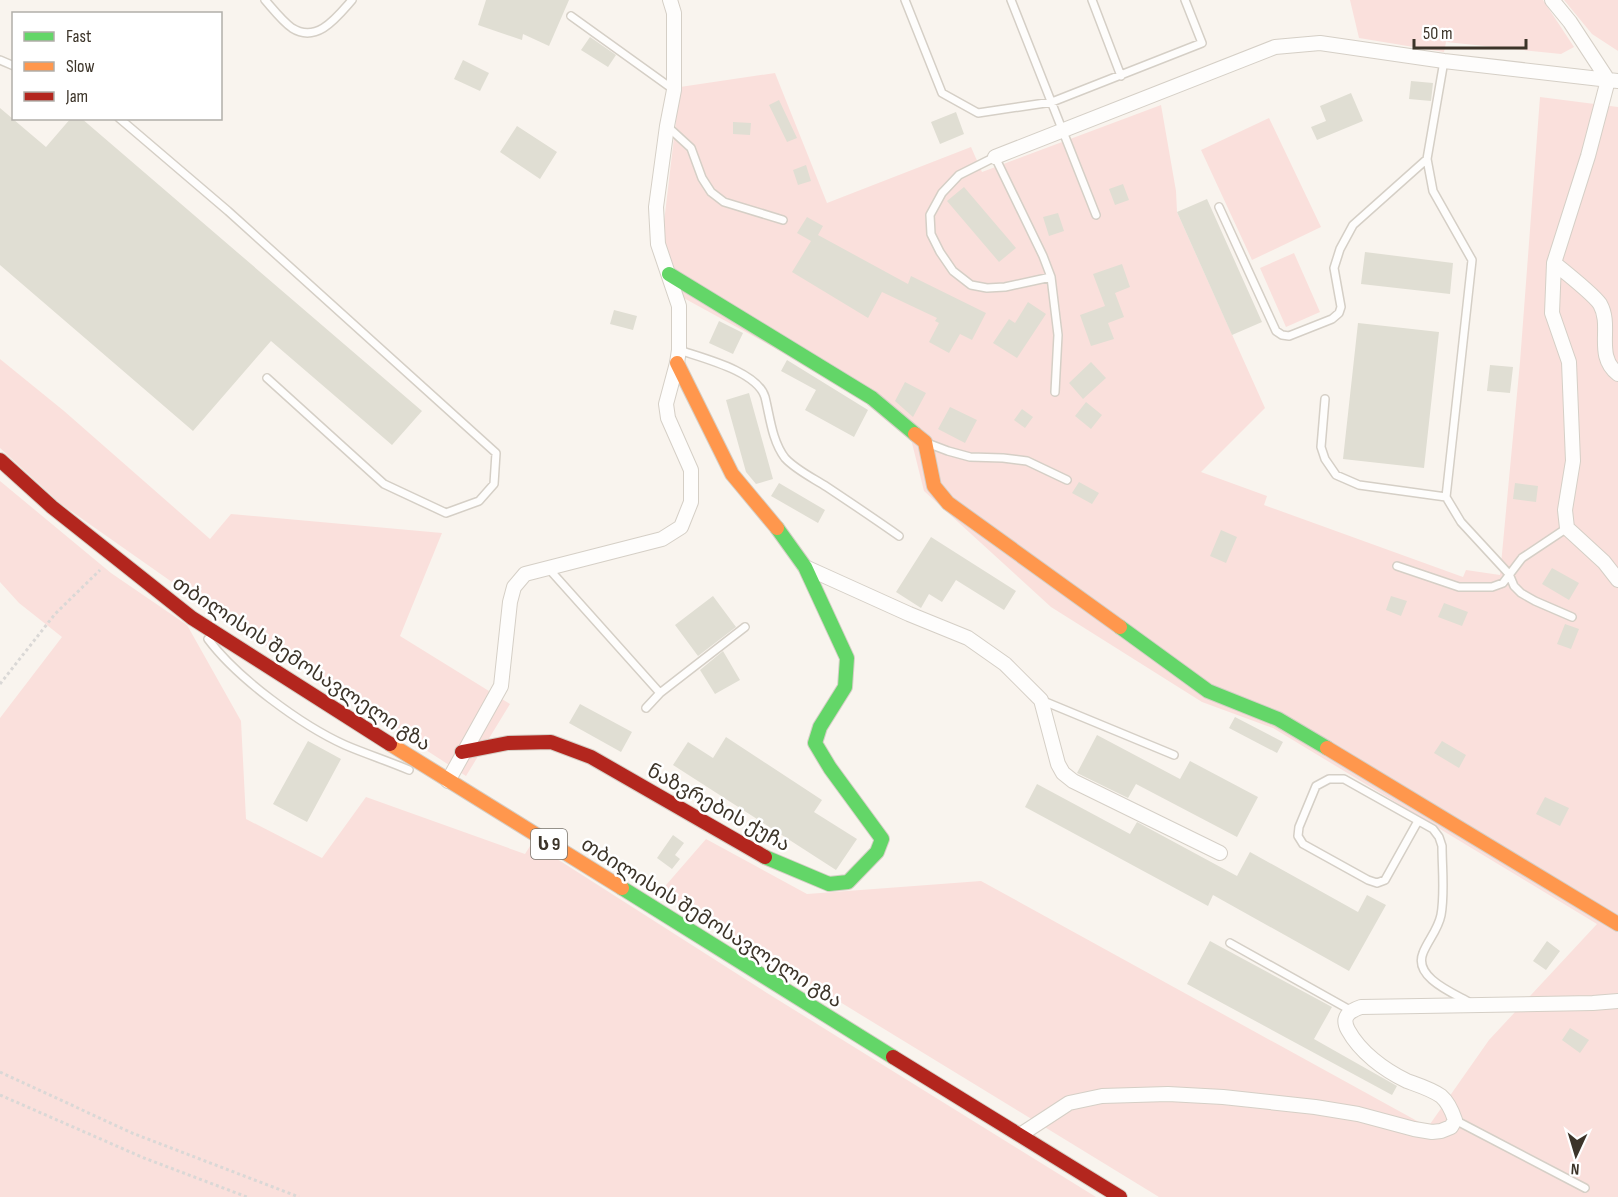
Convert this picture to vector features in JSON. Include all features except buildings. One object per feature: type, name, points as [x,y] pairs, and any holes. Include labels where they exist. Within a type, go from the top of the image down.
[{"type":"main road","points":[[669,274],[872,398],[925,442],[934,486],[948,503],[1209,691],[1278,719],[1618,924]]},
{"type":"main road","name":"ნაზვრების ქუჩა","points":[[462,752],[508,743],[551,742],[591,757],[754,852],[829,884],[848,882],[877,852],[882,839],[874,825],[823,759],[815,743],[824,718],[843,692],[848,674],[847,658],[805,567],[784,537],[732,474],[678,356]]},
{"type":"main road","name":"თბილისის შემოსავლელი გზა","points":[[0,460],[52,507],[192,618],[448,781],[1120,1197]]},
{"type":"street","name":"ნაზვრების ქუჩა","points":[[448,781],[462,752],[501,686],[510,602],[514,587],[525,574],[662,539],[681,527],[691,502],[691,471],[668,418],[666,404],[678,356],[679,306],[658,244],[656,207],[674,90],[674,13],[670,0]]},
{"type":"street","points":[[1552,0],[1613,81]]},
{"type":"street","points":[[995,158],[1063,129],[1275,47],[1320,42],[1444,61],[1613,81]]},
{"type":"street","points":[[1613,81],[1554,263],[1552,313],[1569,362],[1573,461],[1565,510],[1568,528],[1604,562],[1618,580]]},
{"type":"street","points":[[1554,263],[1599,303],[1605,321],[1605,348],[1609,367],[1618,374]]},
{"type":"street","points":[[805,567],[968,638],[1005,664],[1041,700],[1062,772],[1073,781],[1220,853]]},
{"type":"street","points":[[1020,1135],[1069,1103],[1102,1096],[1146,1095],[1223,1097],[1315,1107],[1358,1114],[1414,1129],[1441,1131],[1451,1127],[1455,1120],[1441,1096],[1404,1079],[1371,1058],[1355,1041],[1346,1026],[1345,1018],[1350,1010],[1361,1007],[1618,1001]]},
{"type":"lane","points":[[265,0],[291,27],[303,33],[315,32],[328,26],[352,0]]},
{"type":"lane","points":[[905,0],[942,93],[978,113],[1052,102],[1202,43],[1185,0]]},
{"type":"lane","points":[[1011,0],[1096,215]]},
{"type":"lane","points":[[1092,0],[1121,76]]},
{"type":"lane","points":[[571,16],[674,90]]},
{"type":"lane","points":[[1444,61],[1427,159],[1433,191],[1472,260],[1446,496],[1461,522],[1509,574],[1514,586],[1521,593],[1572,617]]},
{"type":"lane","points":[[121,120],[228,211],[496,453],[494,484],[479,501],[446,513],[384,484],[267,378]]},
{"type":"lane","points":[[667,126],[691,148],[702,177],[711,192],[724,202],[783,220]]},
{"type":"lane","points":[[1051,277],[1005,287],[987,288],[971,285],[953,271],[940,252],[932,234],[930,215],[942,193],[959,175],[995,158],[1051,277],[1058,335],[1055,392]]},
{"type":"lane","points":[[1219,207],[1276,331],[1289,336],[1332,320],[1339,313],[1341,308],[1334,268],[1340,249],[1353,225],[1427,159]]},
{"type":"lane","points":[[678,356],[729,368],[750,379],[764,394],[771,424],[785,458],[899,536]]},
{"type":"lane","points":[[1325,399],[1321,447],[1325,459],[1336,475],[1359,485],[1446,496]]},
{"type":"lane","points":[[925,442],[948,452],[1027,461],[1067,480]]},
{"type":"lane","points":[[1397,566],[1459,587],[1492,587],[1503,583],[1522,558],[1568,528]]},
{"type":"lane","points":[[548,567],[660,693]]},
{"type":"lane","points":[[192,618],[222,658],[288,713],[345,745],[421,775]]},
{"type":"lane","points":[[646,708],[660,693],[745,627]]},
{"type":"lane","points":[[1041,700],[1174,755]]},
{"type":"lane","points":[[1418,821],[1385,880],[1377,883],[1303,844],[1298,836],[1299,827],[1316,786],[1329,779],[1344,779],[1433,829],[1442,846],[1442,905],[1440,918],[1422,953],[1421,962],[1426,974],[1437,984],[1471,1004]]},
{"type":"lane","points":[[431,780],[482,802]]},
{"type":"lane","points":[[1433,829],[1443,817]]},
{"type":"lane","points":[[1230,943],[1350,1010]]},
{"type":"lane","points":[[1455,1120],[1585,1188]]},
{"type":"path","points":[[0,684],[56,614],[113,557]]},
{"type":"path","points":[[0,1072],[132,1133],[299,1197]]},
{"type":"path","points":[[0,1095],[144,1158],[247,1197]]},
{"type":"shaded area","points":[[1350,0],[1543,0],[1574,47],[1561,54],[1446,42],[1444,52],[1359,38]]},
{"type":"shaded area","points":[[1564,0],[1618,0],[1618,51],[1592,34]]},
{"type":"shaded area","points":[[775,73],[827,203],[971,147],[982,172],[1161,105],[1176,191],[1177,212],[1265,408],[1201,472],[1267,496],[1264,505],[1463,577],[1466,570],[1500,575],[1520,362],[1540,97],[1618,107],[1618,1197],[1159,1197],[660,892],[706,839],[807,894],[981,881],[1428,1127],[1489,1040],[1597,924],[1273,728],[1202,702],[1051,607],[924,491],[910,435],[877,404],[680,296],[662,239],[680,87]]},
{"type":"shaded area","points":[[1269,118],[1321,227],[1252,260],[1201,150]]},
{"type":"shaded area","points":[[1294,253],[1320,312],[1286,327],[1260,268]]},
{"type":"shaded area","points":[[0,359],[64,411],[210,539],[231,514],[442,533],[400,636],[510,704],[466,776],[226,620],[61,504],[0,448]]},
{"type":"shaded area","points":[[0,481],[111,573],[187,625],[241,721],[246,819],[322,858],[366,797],[525,854],[532,843],[767,993],[1096,1197],[0,1197],[0,718],[62,637],[19,603],[0,582]]},
{"type":"traffic: fast","points":[[669,274],[872,398],[915,434]]},
{"type":"traffic: fast","points":[[765,857],[829,884],[848,882],[877,852],[882,839],[830,768],[815,743],[820,727],[845,687],[847,658],[805,567],[777,528]]},
{"type":"traffic: fast","points":[[1120,627],[1208,691],[1278,719],[1327,748]]},
{"type":"traffic: fast","points":[[622,888],[893,1057]]},
{"type":"traffic: slow","points":[[677,363],[732,474],[777,528]]},
{"type":"traffic: slow","points":[[915,434],[925,442],[934,486],[948,503],[1120,627]]},
{"type":"traffic: slow","points":[[390,744],[622,888]]},
{"type":"traffic: slow","points":[[1327,748],[1618,924]]},
{"type":"traffic: jam","points":[[0,460],[52,507],[192,618],[390,744]]},
{"type":"traffic: jam","points":[[462,752],[508,743],[551,742],[591,757],[765,857]]},
{"type":"traffic: jam","points":[[893,1057],[1120,1197]]}]
